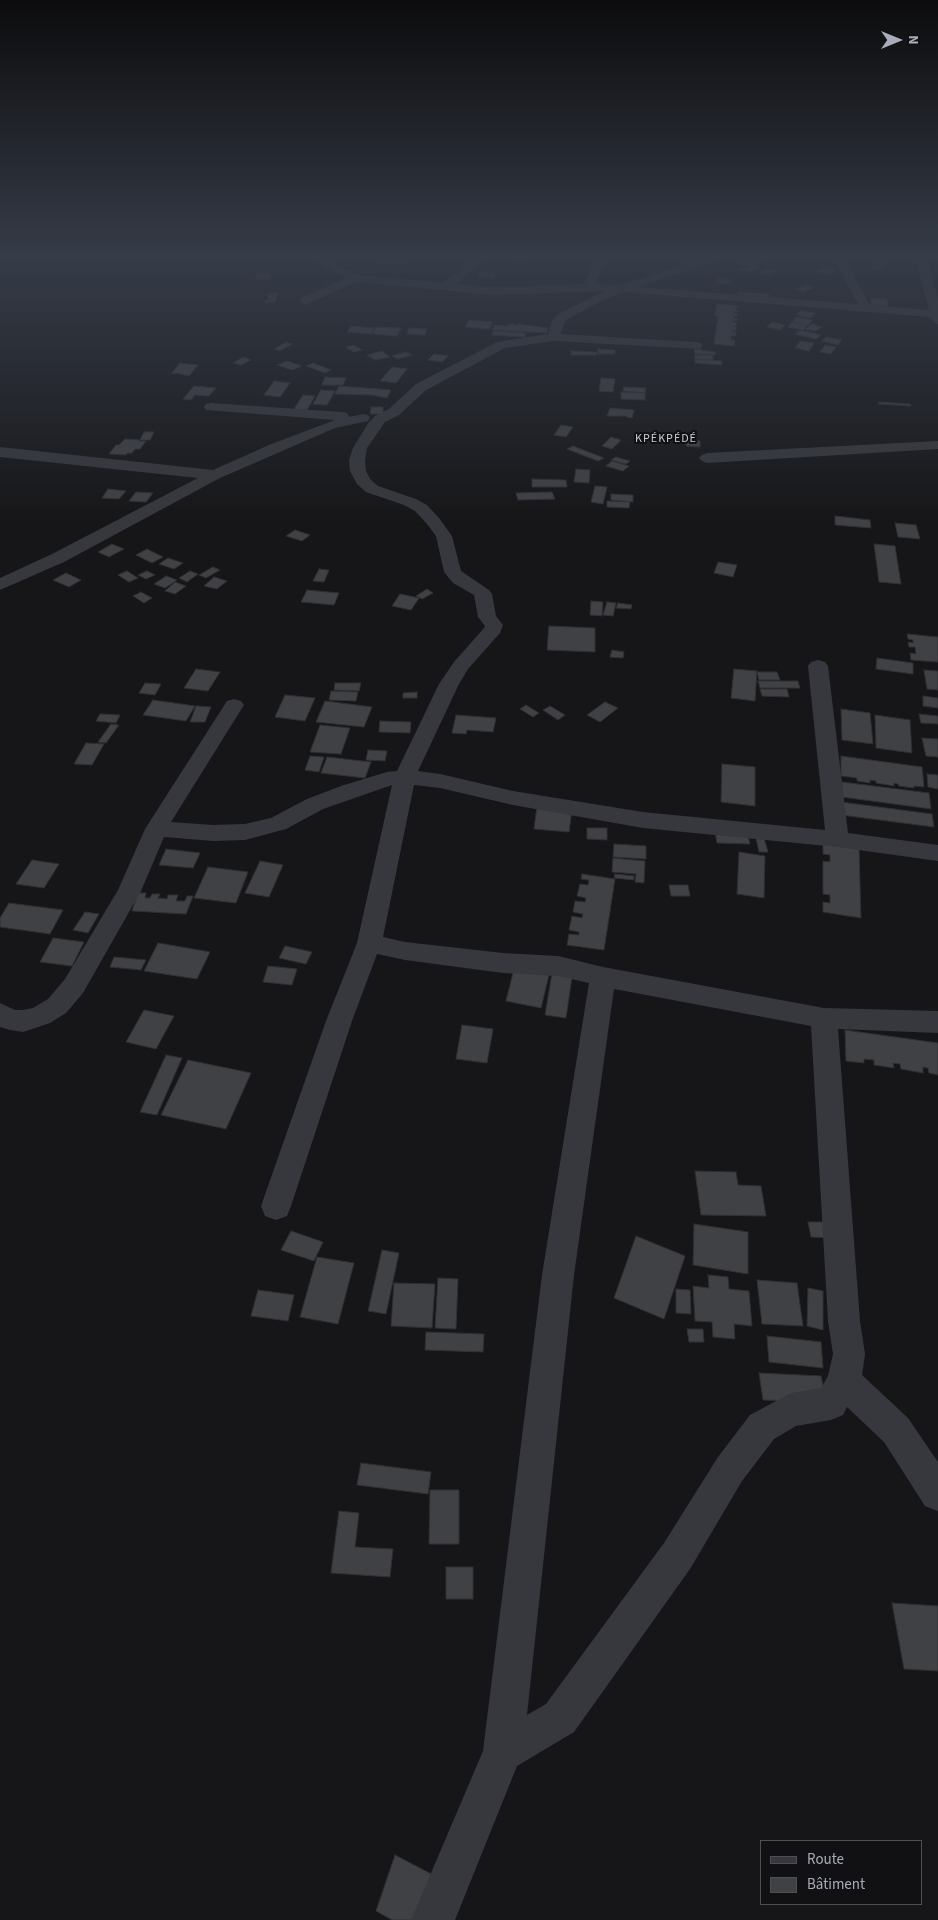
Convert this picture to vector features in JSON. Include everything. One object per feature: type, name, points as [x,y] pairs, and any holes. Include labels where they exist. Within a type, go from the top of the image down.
[{"type":"street","points":[[0,585],[58,558],[215,475],[315,430],[346,420],[371,418],[394,412],[421,387],[499,347]]},
{"type":"street","points":[[211,407],[371,418]]},
{"type":"street","points":[[276,1206],[339,1021],[369,943],[405,777],[449,684],[461,666],[493,630],[494,625],[487,617],[483,594],[453,572],[444,536],[421,508],[404,499],[372,489],[364,482],[358,471],[357,460],[371,418]]},
{"type":"street","points":[[708,458],[938,445]]},
{"type":"street","points":[[0,452],[215,475]]},
{"type":"street","points":[[818,666],[837,839]]},
{"type":"street","points":[[0,1013],[10,1020],[23,1021],[41,1016],[57,1006],[74,986],[129,891],[156,829],[234,705]]},
{"type":"street","points":[[156,829],[213,833],[245,832],[278,824],[315,804],[349,791],[388,779],[405,777],[440,781],[513,798],[643,820],[837,839],[938,853]]},
{"type":"street","points":[[369,943],[405,951],[503,963],[558,966],[604,977],[824,1018],[938,1022]]},
{"type":"street","points":[[433,1920],[503,1752],[558,1275],[604,977]]},
{"type":"street","points":[[503,1752],[560,1718],[678,1556],[730,1469],[762,1428],[791,1410],[831,1403],[844,1380],[849,1354],[844,1321],[824,1018]]},
{"type":"street","points":[[844,1380],[896,1430],[938,1493]]},
{"type":"building","points":[[278,347],[288,347],[280,351],[274,349]]},
{"type":"building","points":[[345,347],[357,347],[362,350],[354,352]]},
{"type":"building","points":[[796,347],[812,347],[809,351],[795,348]]},
{"type":"building","points":[[824,347],[836,347],[831,354],[820,352]]},
{"type":"building","points":[[598,349],[615,350],[615,354],[598,354]]},
{"type":"building","points":[[694,349],[715,352],[716,355],[695,354]]},
{"type":"building","points":[[382,351],[390,357],[375,360],[367,355]]},
{"type":"building","points":[[571,351],[597,352],[597,355],[571,355]]},
{"type":"building","points":[[406,352],[412,355],[398,359],[392,356]]},
{"type":"building","points":[[434,354],[448,356],[442,362],[428,360]]},
{"type":"building","points":[[695,355],[713,355],[713,360],[695,359]]},
{"type":"building","points":[[243,357],[251,360],[241,365],[233,363]]},
{"type":"building","points":[[695,359],[722,361],[722,365],[695,363]]},
{"type":"building","points":[[287,361],[302,366],[292,370],[277,365]]},
{"type":"building","points":[[180,363],[198,365],[189,376],[177,373],[171,374]]},
{"type":"building","points":[[313,363],[331,370],[325,373],[306,366]]},
{"type":"building","points":[[392,367],[407,369],[396,383],[380,381]]},
{"type":"building","points":[[325,377],[346,378],[343,385],[322,385]]},
{"type":"building","points":[[601,378],[615,379],[613,392],[599,391]]},
{"type":"building","points":[[274,381],[290,383],[280,397],[264,395]]},
{"type":"building","points":[[194,386],[216,388],[209,396],[195,395],[191,400],[183,399]]},
{"type":"building","points":[[339,386],[391,390],[387,398],[372,395],[335,394]]},
{"type":"building","points":[[624,387],[646,388],[645,393],[623,391]]},
{"type":"building","points":[[321,390],[335,391],[327,405],[313,404]]},
{"type":"building","points":[[621,392],[645,393],[645,400],[621,399]]},
{"type":"building","points":[[303,395],[315,396],[307,410],[294,409]]},
{"type":"building","points":[[878,402],[910,404],[911,406],[879,404]]},
{"type":"building","points":[[371,407],[383,407],[383,414],[370,414]]},
{"type":"building","points":[[610,408],[634,410],[632,418],[627,416],[607,416]]},
{"type":"building","points":[[561,425],[573,427],[566,437],[554,435]]},
{"type":"building","points":[[144,432],[154,432],[150,440],[140,440]]},
{"type":"building","points":[[611,437],[621,440],[612,449],[602,446]]},
{"type":"building","points":[[125,439],[146,441],[140,449],[135,449],[132,453],[127,453],[126,455],[109,454],[116,445],[119,445]]},
{"type":"building","points":[[687,440],[700,441],[700,447],[686,446]]},
{"type":"building","points":[[573,446],[604,458],[598,461],[567,449]]},
{"type":"building","points":[[616,457],[630,461],[626,464],[611,460]]},
{"type":"building","points":[[612,461],[629,466],[623,471],[606,466]]},
{"type":"building","points":[[576,469],[590,470],[589,483],[574,482]]},
{"type":"building","points":[[532,479],[566,480],[567,487],[532,487]]},
{"type":"building","points":[[595,486],[607,487],[603,504],[591,502]]},
{"type":"building","points":[[108,489],[126,491],[119,499],[102,498]]},
{"type":"building","points":[[136,492],[153,493],[146,502],[129,501]]},
{"type":"building","points":[[552,492],[555,499],[518,500],[516,493]]},
{"type":"building","points":[[611,494],[633,495],[633,502],[611,500]]},
{"type":"building","points":[[607,501],[630,502],[629,508],[607,507]]},
{"type":"building","points":[[835,516],[870,520],[871,528],[835,525]]},
{"type":"building","points":[[895,523],[916,525],[920,539],[898,537]]},
{"type":"building","points":[[295,530],[310,535],[302,541],[286,536]]},
{"type":"building","points":[[112,544],[124,549],[109,557],[98,552]]},
{"type":"building","points":[[874,544],[895,546],[901,584],[879,582]]},
{"type":"building","points":[[147,549],[163,557],[152,563],[136,555]]},
{"type":"building","points":[[168,558],[183,563],[174,569],[159,564]]},
{"type":"building","points":[[718,562],[737,565],[733,577],[714,573]]},
{"type":"building","points":[[213,567],[220,570],[206,578],[199,575]]},
{"type":"building","points":[[319,569],[329,570],[324,582],[313,581]]},
{"type":"building","points":[[127,571],[138,578],[129,582],[118,575]]},
{"type":"building","points":[[147,571],[155,575],[146,579],[138,575]]},
{"type":"building","points":[[190,571],[198,574],[187,582],[179,578]]},
{"type":"building","points":[[66,573],[81,580],[69,587],[53,580]]},
{"type":"building","points":[[166,576],[177,580],[165,588],[154,584]]},
{"type":"building","points":[[214,577],[227,581],[217,589],[204,586]]},
{"type":"building","points":[[175,582],[186,586],[175,594],[165,591]]},
{"type":"building","points":[[427,589],[433,593],[422,599],[416,596]]},
{"type":"building","points":[[307,590],[339,593],[334,605],[301,602]]},
{"type":"building","points":[[141,592],[152,598],[144,603],[133,596]]},
{"type":"building","points":[[400,594],[419,598],[411,610],[392,606]]},
{"type":"building","points":[[591,601],[603,602],[602,616],[590,615]]},
{"type":"building","points":[[607,602],[616,603],[613,616],[603,615]]},
{"type":"building","points":[[618,603],[632,605],[631,609],[616,608]]},
{"type":"building","points":[[549,626],[595,628],[595,652],[547,650]]},
{"type":"building","points":[[907,634],[938,637],[938,662],[911,660],[910,653],[916,654],[915,647],[909,647],[908,642],[913,643],[913,640],[908,639]]},
{"type":"building","points":[[612,650],[624,652],[623,658],[610,657]]},
{"type":"building","points":[[877,658],[913,663],[913,674],[876,669]]},
{"type":"building","points":[[196,669],[220,672],[208,691],[184,688]]},
{"type":"building","points":[[734,669],[757,671],[755,701],[731,698]]},
{"type":"building","points":[[924,670],[938,671],[938,690],[927,689]]},
{"type":"building","points":[[757,672],[777,672],[780,680],[759,680]]},
{"type":"building","points":[[758,681],[798,681],[800,688],[760,688]]},
{"type":"building","points":[[145,683],[161,684],[155,695],[139,693]]},
{"type":"building","points":[[335,683],[361,683],[359,691],[334,690]]},
{"type":"building","points":[[760,689],[787,689],[789,697],[762,696]]},
{"type":"building","points":[[331,691],[358,692],[356,701],[329,700]]},
{"type":"building","points":[[417,692],[417,698],[403,698],[403,693]]},
{"type":"building","points":[[285,695],[315,698],[305,721],[275,717]]},
{"type":"building","points":[[923,696],[938,698],[938,708],[923,706]]},
{"type":"building","points":[[153,700],[195,706],[186,721],[143,715]]},
{"type":"building","points":[[325,701],[372,707],[364,727],[316,722]]},
{"type":"building","points":[[605,702],[618,708],[600,722],[587,715]]},
{"type":"building","points":[[526,705],[539,713],[533,717],[520,709]]},
{"type":"building","points":[[196,706],[211,707],[205,722],[190,722]]},
{"type":"building","points":[[550,706],[565,715],[558,720],[543,710]]},
{"type":"building","points":[[841,709],[870,713],[873,744],[842,740]]},
{"type":"building","points":[[100,714],[120,715],[116,723],[96,721]]},
{"type":"building","points":[[919,714],[938,716],[938,724],[921,723]]},
{"type":"building","points":[[456,715],[496,718],[493,732],[467,730],[466,734],[452,733]]},
{"type":"building","points":[[875,715],[910,720],[912,753],[876,748]]},
{"type":"building","points":[[380,721],[411,722],[410,733],[379,732]]},
{"type":"building","points":[[111,724],[119,725],[106,743],[98,742]]},
{"type":"building","points":[[320,725],[350,728],[341,754],[310,752]]},
{"type":"building","points":[[922,738],[938,739],[938,757],[926,756]]},
{"type":"building","points":[[86,743],[104,744],[92,765],[74,764]]},
{"type":"building","points":[[368,750],[387,751],[385,761],[366,760]]},
{"type":"building","points":[[310,756],[324,757],[319,772],[305,770]]},
{"type":"building","points":[[841,756],[922,767],[924,787],[899,786],[894,783],[894,786],[870,780],[870,783],[857,781],[857,778],[841,776]]},
{"type":"building","points":[[327,757],[371,762],[365,778],[321,773]]},
{"type":"building","points":[[722,764],[755,767],[755,806],[721,802]]},
{"type":"building","points":[[927,774],[938,775],[938,789],[928,787]]},
{"type":"building","points":[[842,782],[929,793],[931,809],[842,797]]},
{"type":"building","points":[[841,802],[932,814],[934,827],[841,815]]},
{"type":"building","points":[[537,806],[572,810],[569,832],[534,829]]},
{"type":"building","points":[[587,828],[607,828],[607,840],[587,839]]},
{"type":"building","points":[[715,831],[747,832],[750,844],[717,843]]},
{"type":"building","points":[[756,838],[764,838],[768,852],[759,852]]},
{"type":"building","points":[[614,844],[646,846],[646,859],[613,857]]},
{"type":"building","points":[[823,844],[859,849],[861,918],[823,912],[823,902],[830,903],[830,895],[823,894],[823,861],[830,862],[830,855],[823,854]]},
{"type":"building","points":[[166,849],[200,853],[193,868],[159,865]]},
{"type":"building","points":[[739,852],[765,856],[764,898],[737,894]]},
{"type":"building","points":[[613,858],[645,861],[644,883],[635,882],[636,874],[612,872]]},
{"type":"building","points":[[32,860],[59,864],[44,888],[16,884]]},
{"type":"building","points":[[260,861],[283,865],[269,897],[245,893]]},
{"type":"building","points":[[208,867],[248,872],[236,903],[194,898]]},
{"type":"building","points":[[582,874],[615,879],[604,950],[567,945],[569,934],[579,935],[579,932],[569,930],[572,916],[582,918],[583,914],[573,912],[575,901],[585,902],[586,898],[577,896],[580,884],[588,885],[589,880],[581,879]]},
{"type":"building","points":[[615,874],[634,876],[634,880],[614,878]]},
{"type":"building","points":[[669,885],[688,885],[690,896],[671,896]]},
{"type":"building","points":[[138,893],[146,893],[145,898],[150,898],[152,894],[160,894],[158,898],[167,899],[168,895],[178,895],[176,901],[185,901],[187,896],[193,896],[186,914],[132,911]]},
{"type":"building","points":[[9,903],[63,910],[50,934],[0,927],[0,918]]},
{"type":"building","points":[[85,912],[99,914],[88,933],[73,930]]},
{"type":"building","points":[[53,938],[84,942],[72,966],[40,962]]},
{"type":"building","points":[[158,943],[210,952],[197,979],[144,971]]},
{"type":"building","points":[[285,946],[312,952],[306,964],[279,958]]},
{"type":"building","points":[[114,957],[146,960],[141,970],[110,967]]},
{"type":"building","points":[[268,966],[297,969],[292,985],[263,982]]},
{"type":"building","points":[[553,967],[573,970],[566,1018],[545,1015]]},
{"type":"building","points":[[514,969],[549,975],[541,1008],[506,1001]]},
{"type":"building","points":[[144,1010],[174,1016],[156,1049],[126,1042]]},
{"type":"building","points":[[462,1025],[493,1029],[487,1063],[456,1059]]},
{"type":"building","points":[[845,1030],[938,1043],[938,1075],[929,1073],[928,1068],[923,1067],[923,1073],[901,1069],[900,1064],[893,1063],[894,1068],[874,1065],[874,1060],[864,1059],[864,1063],[846,1061]]},
{"type":"building","points":[[166,1055],[182,1058],[157,1115],[140,1112]]},
{"type":"building","points":[[188,1060],[251,1073],[226,1129],[161,1115]]},
{"type":"building","points":[[695,1171],[736,1172],[738,1185],[761,1186],[766,1216],[701,1215]]},
{"type":"building","points":[[808,1222],[829,1222],[832,1238],[811,1237]]},
{"type":"building","points":[[694,1224],[748,1232],[748,1274],[693,1265]]},
{"type":"building","points":[[291,1231],[323,1242],[314,1261],[281,1250]]},
{"type":"building","points":[[636,1236],[685,1256],[664,1319],[614,1298]]},
{"type":"building","points":[[382,1250],[399,1253],[386,1314],[368,1311]]},
{"type":"building","points":[[317,1257],[354,1263],[338,1324],[300,1317]]},
{"type":"building","points":[[708,1275],[728,1277],[729,1289],[749,1291],[752,1326],[734,1324],[735,1339],[713,1337],[712,1322],[695,1321],[693,1286],[709,1288]]},
{"type":"building","points":[[438,1278],[458,1279],[456,1329],[435,1328]]},
{"type":"building","points":[[757,1280],[797,1283],[803,1326],[762,1324]]},
{"type":"building","points":[[394,1283],[435,1284],[432,1328],[391,1326]]},
{"type":"building","points":[[808,1288],[823,1291],[823,1330],[807,1326]]},
{"type":"building","points":[[676,1289],[690,1290],[691,1314],[676,1313]]},
{"type":"building","points":[[258,1290],[294,1295],[288,1321],[251,1316]]},
{"type":"building","points":[[687,1329],[703,1329],[704,1342],[689,1342]]},
{"type":"building","points":[[426,1332],[484,1334],[483,1352],[425,1350]]},
{"type":"building","points":[[767,1336],[821,1342],[823,1368],[769,1362]]},
{"type":"building","points":[[759,1373],[821,1376],[826,1402],[763,1400]]},
{"type":"building","points":[[361,1463],[431,1472],[428,1494],[357,1485]]},
{"type":"building","points":[[430,1490],[459,1490],[459,1544],[429,1544]]},
{"type":"building","points":[[339,1511],[359,1513],[355,1547],[393,1549],[390,1577],[331,1573]]},
{"type":"building","points":[[446,1567],[473,1567],[473,1599],[446,1599]]},
{"type":"building","points":[[892,1603],[938,1606],[938,1671],[904,1669]]},
{"type":"building","points":[[395,1855],[439,1878],[426,1920],[392,1920],[376,1911]]},
{"type":"district","name":"KPÉKPÉDÉ","points":[[666,439]]}]
